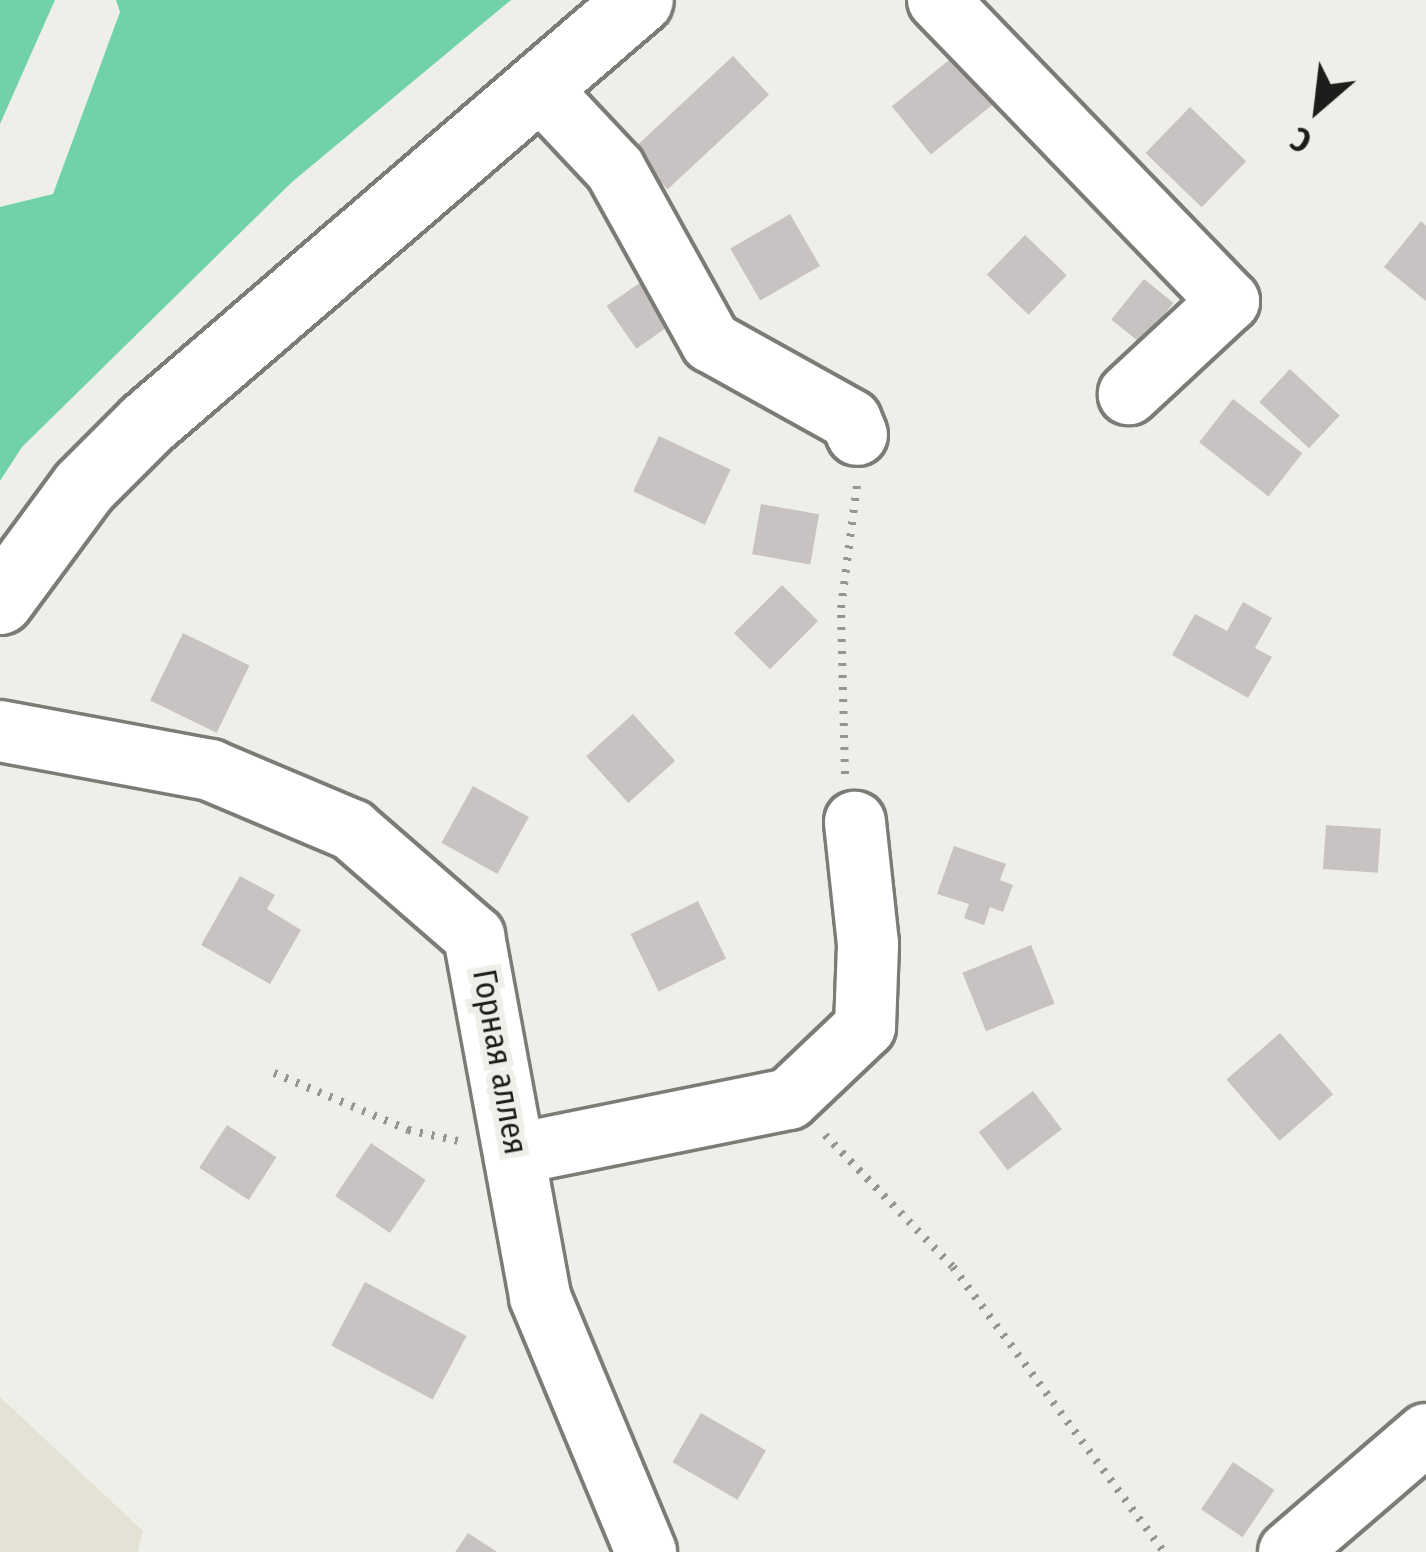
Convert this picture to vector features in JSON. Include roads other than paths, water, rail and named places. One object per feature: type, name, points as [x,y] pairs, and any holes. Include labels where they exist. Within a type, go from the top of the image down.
[{"type":"main road","points":[[0,601],[84,488],[147,424],[640,0]]},
{"type":"street","points":[[938,0],[1229,301],[1130,394]]},
{"type":"street","points":[[538,86],[615,169],[712,342],[851,420],[857,435]]},
{"type":"street","name":"Горная аллея","points":[[0,731],[210,770],[352,830],[474,935],[541,1298],[646,1552]]},
{"type":"street","points":[[516,1154],[789,1099],[865,1027],[868,944],[854,822]]},
{"type":"street","points":[[1289,1552],[1426,1434]]}]
